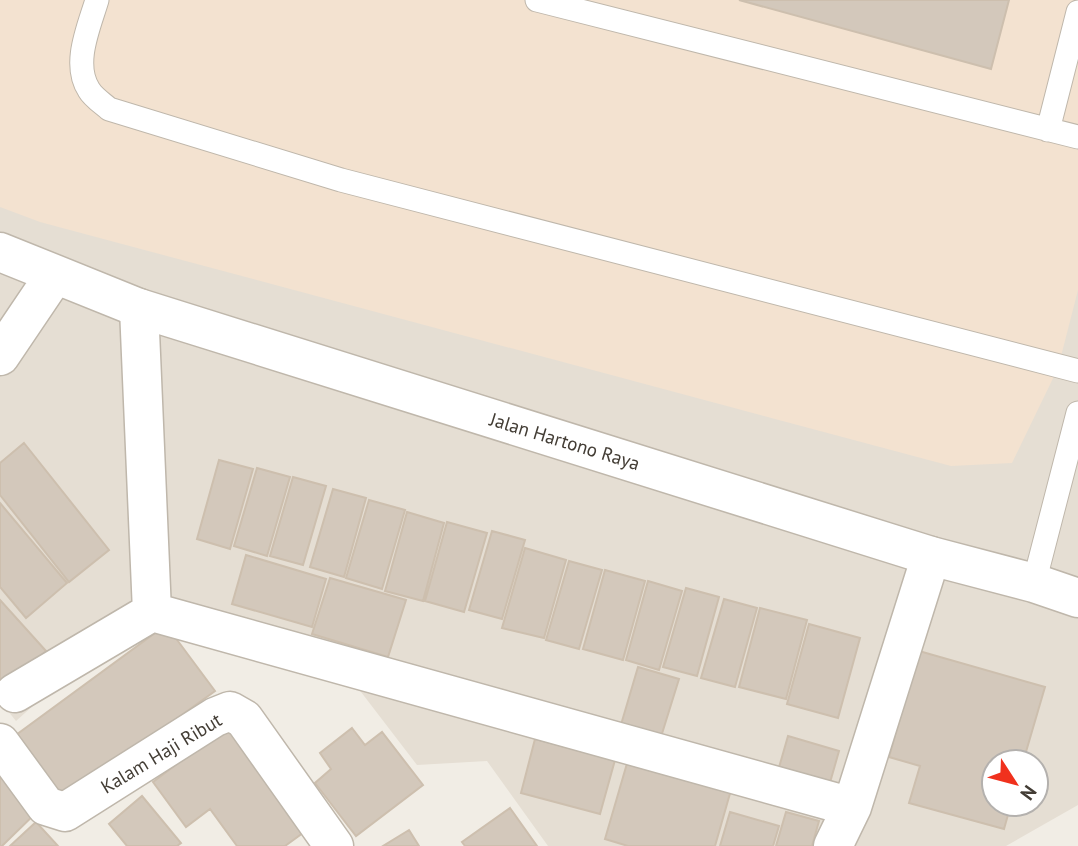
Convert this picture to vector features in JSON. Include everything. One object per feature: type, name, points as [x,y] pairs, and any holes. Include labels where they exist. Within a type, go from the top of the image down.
[{"type":"street","name":"Jalan Hartono Raya","points":[[0,252],[139,308],[931,556],[1034,583],[1078,598]]},
{"type":"street","points":[[0,356],[54,276]]},
{"type":"street","points":[[139,308],[152,612]]},
{"type":"street","points":[[832,846],[852,807],[931,556]]},
{"type":"street","points":[[15,693],[152,612],[852,807]]},
{"type":"street","name":"Kalam Haji Ribut","points":[[0,743],[46,806],[65,812],[215,717],[230,712],[244,719],[334,846]]},
{"type":"lane","points":[[97,0],[83,51],[82,75],[89,91],[108,109],[341,180],[1078,372]]},
{"type":"lane","points":[[537,0],[1078,137]]},
{"type":"lane","points":[[1048,130],[1078,12]]},
{"type":"lane","points":[[1034,583],[1078,413]]},
{"type":"shaded area","points":[[0,0],[1078,0],[1078,805],[1006,846],[548,846],[487,761],[417,765],[348,675],[178,625],[91,654],[16,721],[0,701]]},
{"type":"shaded area","points":[[0,0],[1078,0],[1078,290],[1058,368],[1012,463],[951,466],[40,222],[0,207]]},
{"type":"building","points":[[739,0],[1009,0],[991,69]]},
{"type":"building","points":[[24,443],[109,550],[69,582],[0,495],[0,463]]},
{"type":"building","points":[[219,460],[253,469],[230,549],[197,539]]},
{"type":"building","points":[[257,468],[290,477],[267,556],[234,546]]},
{"type":"building","points":[[293,477],[326,486],[303,565],[270,556]]},
{"type":"building","points":[[333,489],[366,498],[344,577],[310,567]]},
{"type":"building","points":[[369,500],[405,510],[382,589],[346,578]]},
{"type":"building","points":[[0,503],[67,583],[26,618],[0,587]]},
{"type":"building","points":[[407,512],[444,523],[423,601],[385,591]]},
{"type":"building","points":[[447,522],[487,533],[464,612],[425,601]]},
{"type":"building","points":[[492,531],[525,540],[502,619],[469,610]]},
{"type":"building","points":[[525,548],[566,560],[544,638],[502,628]]},
{"type":"building","points":[[246,555],[326,579],[312,627],[232,604]]},
{"type":"building","points":[[569,561],[602,570],[579,649],[546,640]]},
{"type":"building","points":[[605,570],[645,581],[623,660],[583,649]]},
{"type":"building","points":[[330,578],[406,600],[388,657],[312,634]]},
{"type":"building","points":[[648,581],[682,591],[659,670],[626,660]]},
{"type":"building","points":[[686,588],[719,597],[697,676],[663,667]]},
{"type":"building","points":[[724,599],[757,608],[735,687],[701,678]]},
{"type":"building","points":[[0,600],[46,651],[0,692]]},
{"type":"building","points":[[760,608],[807,620],[786,699],[739,687]]},
{"type":"building","points":[[809,624],[860,638],[838,718],[787,704]]},
{"type":"building","points":[[166,625],[215,691],[64,800],[16,735]]},
{"type":"building","points":[[919,651],[1045,687],[1027,748],[980,748],[980,818],[1007,818],[1004,829],[909,803],[920,766],[889,757]]},
{"type":"building","points":[[638,667],[679,679],[660,740],[620,728]]},
{"type":"building","points":[[230,724],[307,830],[285,846],[237,846],[210,809],[186,827],[153,782]]},
{"type":"building","points":[[352,728],[365,745],[382,732],[423,785],[356,836],[315,783],[331,769],[320,753]]},
{"type":"building","points":[[788,736],[839,751],[829,786],[778,771]]},
{"type":"building","points":[[535,739],[615,760],[600,814],[521,793]]},
{"type":"building","points":[[628,760],[731,790],[715,846],[628,846],[605,839]]},
{"type":"building","points":[[0,761],[43,806],[2,846],[0,846]]},
{"type":"building","points":[[142,796],[181,843],[177,846],[127,846],[109,824]]},
{"type":"building","points":[[510,808],[537,846],[465,846],[462,842]]},
{"type":"building","points":[[730,812],[779,826],[773,846],[720,846]]},
{"type":"building","points":[[786,812],[819,821],[812,846],[776,846]]},
{"type":"building","points":[[36,822],[58,846],[10,846]]},
{"type":"building","points":[[409,830],[419,846],[383,846]]}]
